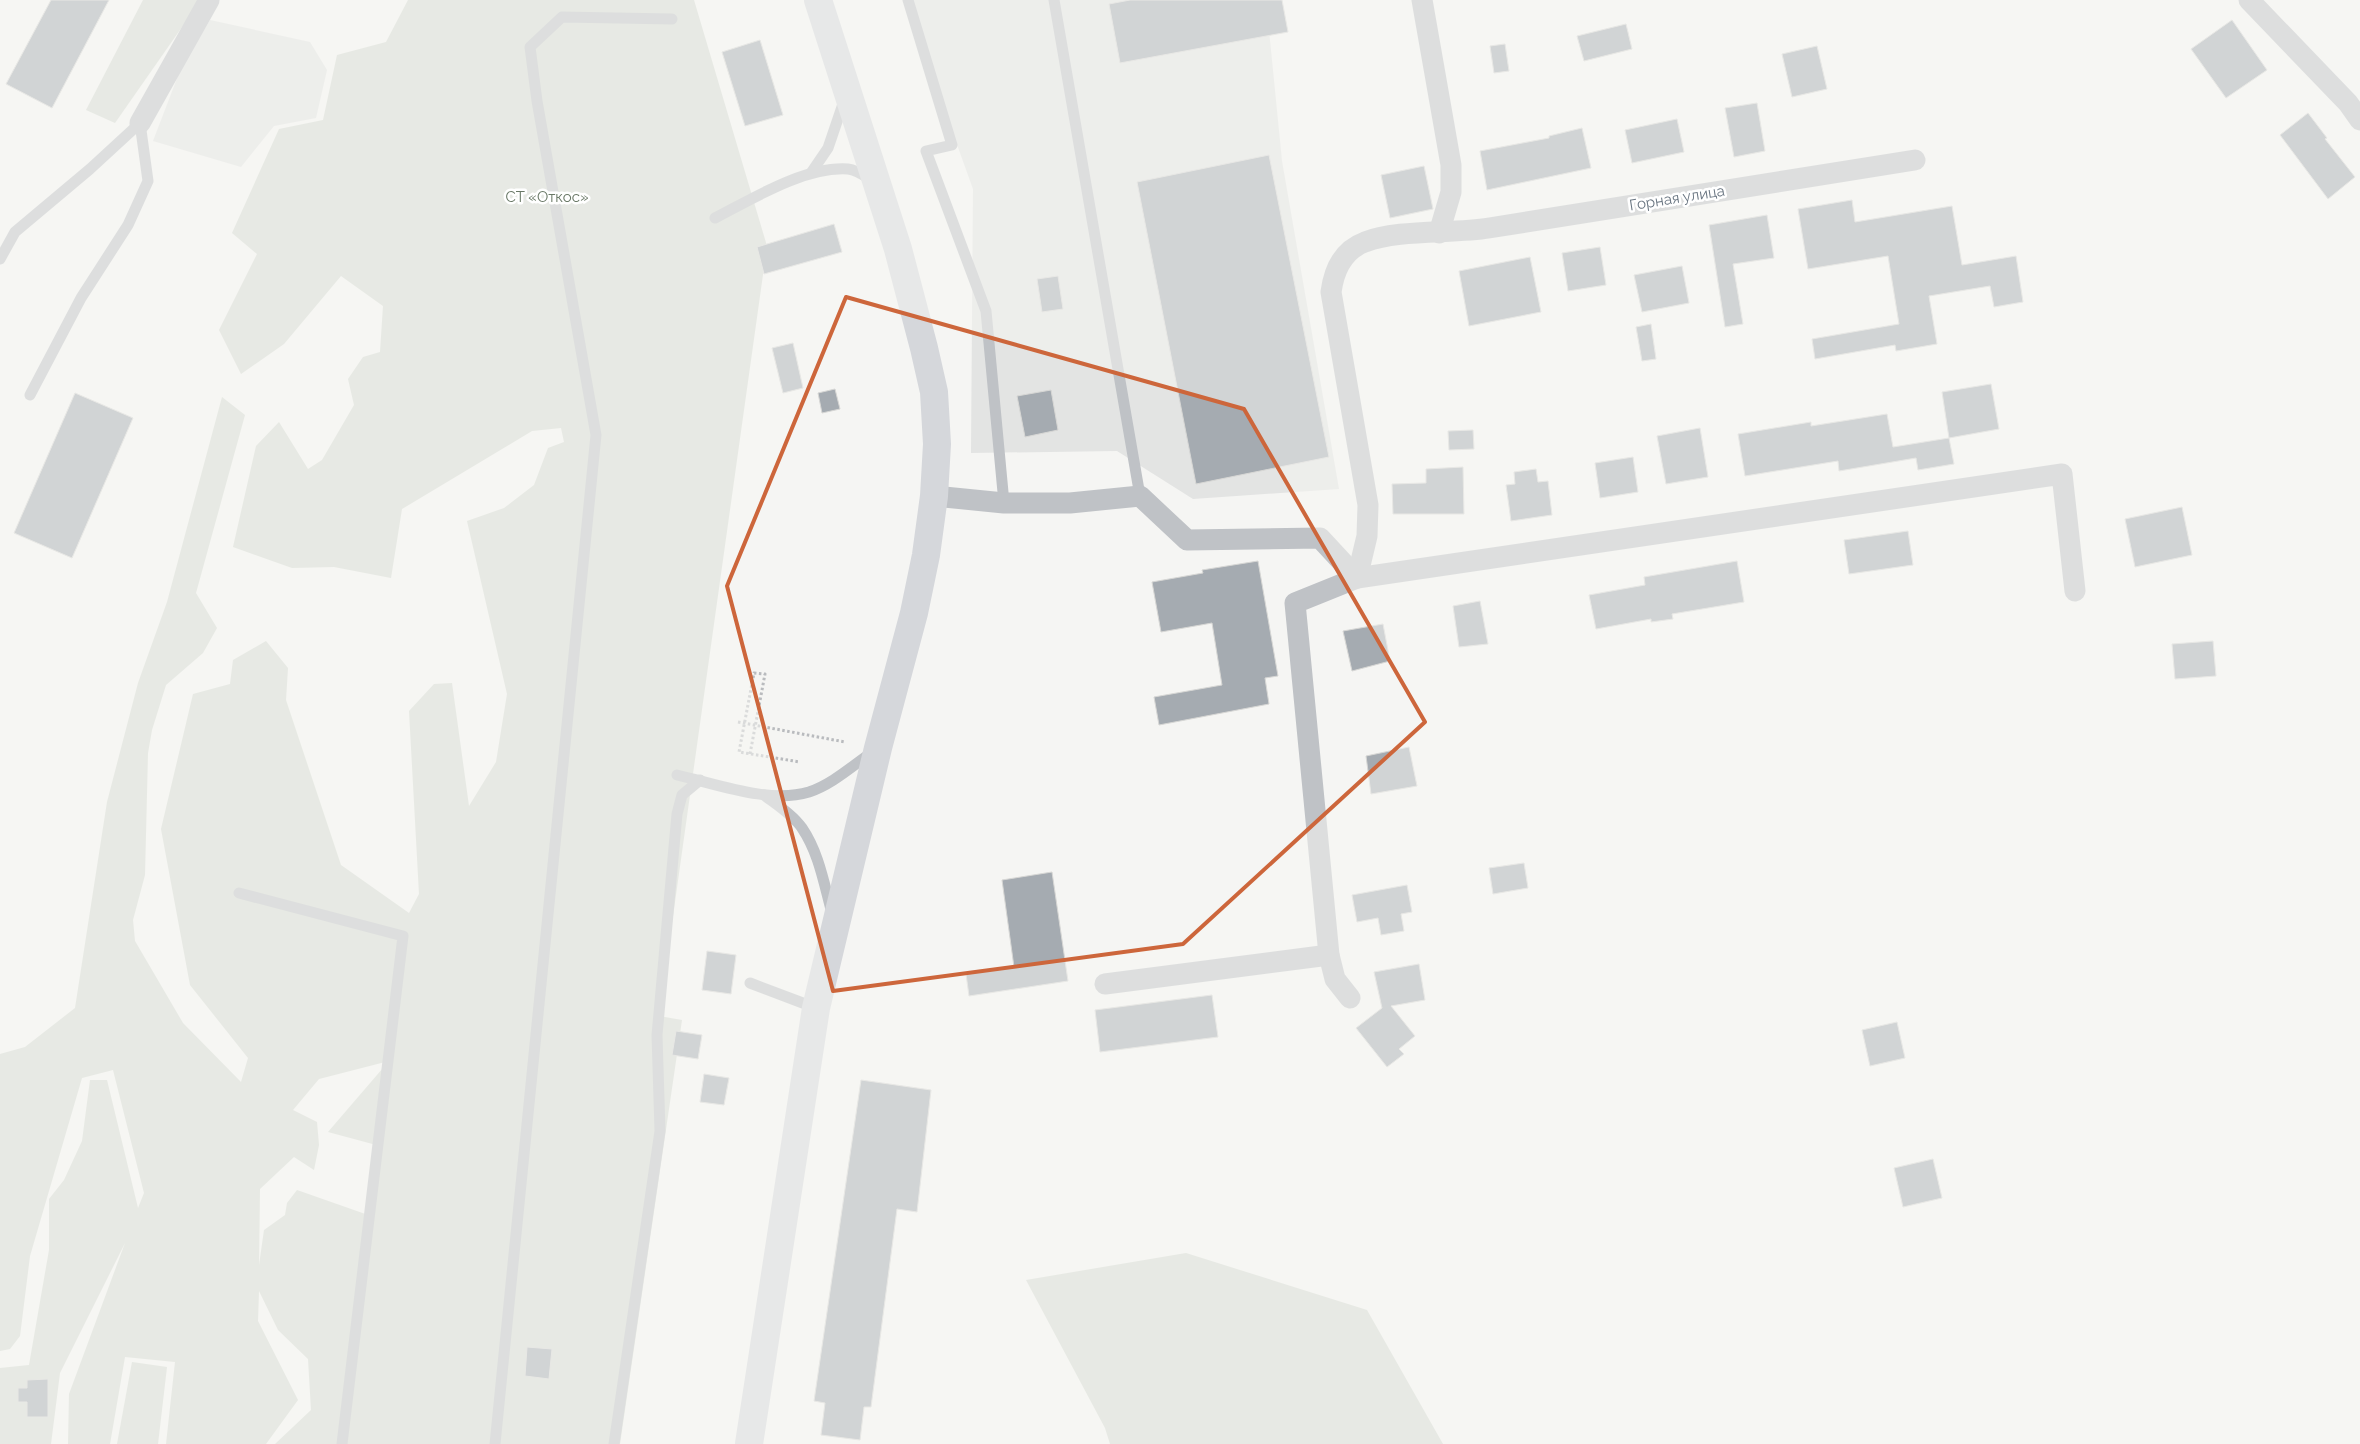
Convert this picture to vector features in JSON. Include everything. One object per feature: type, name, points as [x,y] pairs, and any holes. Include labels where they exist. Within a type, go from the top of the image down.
[{"type":"main road","points":[[749,1444],[816,1008],[878,748],[914,613],[926,555],[934,496],[937,444],[934,392],[898,249],[818,0]]},
{"type":"street","points":[[140,123],[209,0]]},
{"type":"street","points":[[1422,0],[1451,165],[1451,192],[1439,233]]},
{"type":"street","points":[[2249,0],[2348,103],[2360,120]]},
{"type":"street","name":"Горная улица","points":[[1357,578],[1367,536],[1368,506],[1331,292],[1333,274],[1346,255],[1363,242],[1380,237],[1471,231],[1916,160]]},
{"type":"street","points":[[1350,998],[1336,979],[1329,955],[1295,603],[1357,578],[2062,474],[2076,591]]},
{"type":"street","points":[[934,496],[1004,503],[1070,503],[1140,496],[1187,540],[1320,538],[1357,578]]},
{"type":"street","points":[[1106,984],[1329,955]]},
{"type":"lane","points":[[908,0],[952,145],[926,151],[986,311],[1004,503]]},
{"type":"lane","points":[[1054,0],[1140,496]]},
{"type":"lane","points":[[495,1444],[596,435],[537,101],[530,47],[562,17],[672,19]]},
{"type":"lane","points":[[811,173],[828,148],[839,120],[847,89]]},
{"type":"lane","points":[[0,259],[15,232],[90,170],[140,123]]},
{"type":"lane","points":[[30,395],[81,298],[128,225],[148,180],[140,123]]},
{"type":"lane","points":[[715,218],[759,195],[811,173],[850,169],[877,184]]},
{"type":"lane","points":[[677,775],[764,795],[792,796],[809,792],[828,783],[878,748]]},
{"type":"lane","points":[[614,1444],[660,1131],[657,1034],[677,814],[682,795],[700,780]]},
{"type":"lane","points":[[764,795],[785,810],[802,827],[816,853],[835,923]]},
{"type":"lane","points":[[239,893],[402,936],[342,1444]]},
{"type":"lane","points":[[750,983],[816,1008]]},
{"type":"path","points":[[750,754],[765,674],[754,673],[739,752],[750,754],[800,762]]},
{"type":"path","points":[[738,722],[845,742]]},
{"type":"highlighted area","points":[[846,297],[1244,409],[1425,722],[1183,944],[833,991],[727,586]]},
{"type":"shaded area","points":[[905,0],[1266,0],[1282,161],[1339,489],[1193,499],[1117,451],[971,453],[973,189]]},
{"type":"shaded area","points":[[210,20],[310,42],[327,70],[316,118],[274,126],[241,167],[153,141],[181,68]]},
{"type":"green space","points":[[143,0],[198,0],[189,17],[115,123],[86,110]]},
{"type":"green space","name":"СТ «Откос»","points":[[408,0],[694,0],[767,246],[659,1016],[682,1020],[620,1444],[275,1444],[311,1410],[308,1359],[278,1330],[259,1291],[258,1321],[298,1400],[266,1444],[166,1444],[175,1362],[125,1357],[110,1444],[68,1444],[69,1394],[125,1243],[60,1373],[51,1444],[0,1444],[0,1368],[29,1365],[49,1250],[49,1199],[64,1180],[82,1141],[90,1080],[107,1080],[138,1208],[144,1193],[113,1070],[82,1078],[30,1256],[20,1336],[10,1349],[0,1351],[0,1054],[25,1047],[75,1008],[107,802],[138,683],[167,602],[222,397],[245,415],[196,593],[217,628],[203,653],[166,685],[152,730],[148,753],[145,875],[133,920],[135,941],[183,1023],[241,1082],[248,1058],[190,985],[161,829],[193,694],[230,684],[233,660],[266,641],[288,668],[286,700],[341,865],[409,913],[419,894],[409,711],[434,684],[452,683],[469,806],[496,762],[507,694],[467,521],[504,508],[534,485],[548,448],[564,442],[561,428],[532,431],[402,509],[391,578],[334,567],[292,568],[233,547],[256,446],[279,422],[308,469],[322,460],[354,405],[348,379],[363,357],[380,352],[383,306],[341,276],[284,344],[241,374],[219,330],[257,254],[232,233],[279,129],[323,120],[337,55],[386,42]],"holes":[[[389,1061],[328,1132],[380,1146],[371,1216],[297,1190],[287,1203],[285,1215],[264,1230],[259,1265],[260,1189],[294,1157],[314,1170],[319,1145],[317,1122],[293,1110],[319,1079]]]},
{"type":"green space","points":[[1186,1253],[1367,1310],[1443,1444],[1110,1444],[1105,1428],[1026,1280]]},
{"type":"green space","points":[[132,1362],[167,1367],[158,1444],[117,1444]]},
{"type":"building","points":[[51,0],[109,0],[52,108],[6,84]]},
{"type":"building","points":[[1130,0],[1282,0],[1288,32],[1120,63],[1109,4]]},
{"type":"building","points":[[2232,20],[2267,70],[2226,98],[2191,49]]},
{"type":"building","points":[[1626,24],[1632,49],[1584,61],[1577,36]]},
{"type":"building","points":[[760,40],[783,115],[745,126],[722,52]]},
{"type":"building","points":[[1505,44],[1509,71],[1494,73],[1490,46]]},
{"type":"building","points":[[1817,46],[1827,89],[1792,97],[1782,54]]},
{"type":"building","points":[[1757,103],[1765,151],[1734,157],[1725,108]]},
{"type":"building","points":[[2308,113],[2327,138],[2325,139],[2355,177],[2328,199],[2280,135]]},
{"type":"building","points":[[1677,119],[1684,152],[1632,163],[1625,130]]},
{"type":"building","points":[[1582,128],[1591,168],[1487,190],[1480,151],[1549,138],[1549,136]]},
{"type":"building","points":[[1269,155],[1329,457],[1196,484],[1137,182]]},
{"type":"building","points":[[1424,166],[1433,209],[1390,218],[1381,175]]},
{"type":"building","points":[[1852,200],[1855,222],[1952,206],[1962,265],[2016,256],[2023,302],[1994,307],[1990,286],[1929,296],[1937,344],[1896,351],[1895,345],[1815,359],[1812,339],[1899,324],[1888,256],[1808,269],[1798,209]]},
{"type":"building","points":[[1767,215],[1774,258],[1733,264],[1743,324],[1725,327],[1709,225]]},
{"type":"building","points":[[834,224],[842,252],[764,274],[757,247]]},
{"type":"building","points":[[1600,247],[1606,285],[1568,291],[1562,253]]},
{"type":"building","points":[[1530,257],[1541,312],[1469,326],[1459,271]]},
{"type":"building","points":[[1682,266],[1689,303],[1642,312],[1634,275]]},
{"type":"building","points":[[1058,276],[1063,309],[1042,312],[1037,279]]},
{"type":"building","points":[[1651,324],[1656,359],[1642,361],[1636,327]]},
{"type":"building","points":[[793,343],[803,388],[783,393],[772,348]]},
{"type":"building","points":[[1991,384],[1999,429],[1949,438],[1942,392]]},
{"type":"building","points":[[835,389],[840,409],[822,413],[818,393]]},
{"type":"building","points":[[1051,390],[1058,430],[1025,437],[1017,396]]},
{"type":"building","points":[[75,393],[133,418],[72,558],[14,533]]},
{"type":"building","points":[[1887,414],[1893,447],[1949,438],[1954,464],[1918,470],[1916,458],[1839,471],[1838,461],[1745,476],[1738,434],[1811,422],[1811,426]]},
{"type":"building","points":[[1700,428],[1708,477],[1666,484],[1657,436]]},
{"type":"building","points":[[1473,430],[1474,449],[1449,450],[1448,431]]},
{"type":"building","points":[[1633,457],[1638,492],[1600,498],[1595,463]]},
{"type":"building","points":[[1463,467],[1464,514],[1393,514],[1392,484],[1426,483],[1426,469]]},
{"type":"building","points":[[1536,469],[1538,482],[1548,481],[1552,515],[1511,521],[1506,485],[1515,484],[1514,472]]},
{"type":"building","points":[[2182,507],[2192,555],[2135,567],[2125,519]]},
{"type":"building","points":[[1908,531],[1913,565],[1849,574],[1844,540]]},
{"type":"building","points":[[1258,561],[1278,676],[1265,678],[1269,704],[1159,725],[1154,697],[1222,685],[1212,623],[1161,632],[1152,582],[1203,573],[1202,570]]},
{"type":"building","points":[[1737,561],[1744,602],[1672,614],[1673,619],[1651,622],[1651,619],[1596,629],[1589,595],[1645,585],[1644,577]]},
{"type":"building","points":[[1480,601],[1488,644],[1459,647],[1453,606]]},
{"type":"building","points":[[1383,624],[1390,661],[1352,671],[1343,631]]},
{"type":"building","points":[[2213,641],[2216,676],[2175,679],[2172,644]]},
{"type":"building","points":[[1409,747],[1417,786],[1371,794],[1366,756]]},
{"type":"building","points":[[1524,863],[1528,888],[1493,894],[1489,868]]},
{"type":"building","points":[[1052,872],[1068,981],[969,996],[966,974],[1014,967],[1002,880]]},
{"type":"building","points":[[1407,885],[1412,912],[1401,914],[1404,931],[1381,935],[1378,918],[1357,922],[1352,895]]},
{"type":"building","points":[[707,951],[736,955],[731,994],[702,990]]},
{"type":"building","points":[[1419,964],[1425,1000],[1391,1006],[1415,1036],[1399,1049],[1404,1054],[1387,1067],[1356,1028],[1382,1008],[1374,972]]},
{"type":"building","points":[[1212,995],[1218,1037],[1100,1052],[1095,1010]]},
{"type":"building","points":[[1897,1022],[1905,1058],[1870,1066],[1862,1030]]},
{"type":"building","points":[[676,1031],[702,1035],[698,1059],[672,1055]]},
{"type":"building","points":[[704,1074],[729,1078],[724,1105],[700,1102]]},
{"type":"building","points":[[861,1080],[931,1090],[917,1212],[897,1209],[871,1407],[864,1407],[860,1440],[821,1435],[825,1403],[814,1401]]},
{"type":"building","points":[[1933,1159],[1942,1198],[1903,1207],[1894,1168]]},
{"type":"building","points":[[527,1347],[552,1349],[549,1379],[525,1376]]},
{"type":"building","points":[[48,1379],[48,1417],[27,1417],[27,1402],[18,1402],[18,1388],[27,1388],[27,1380]]}]
